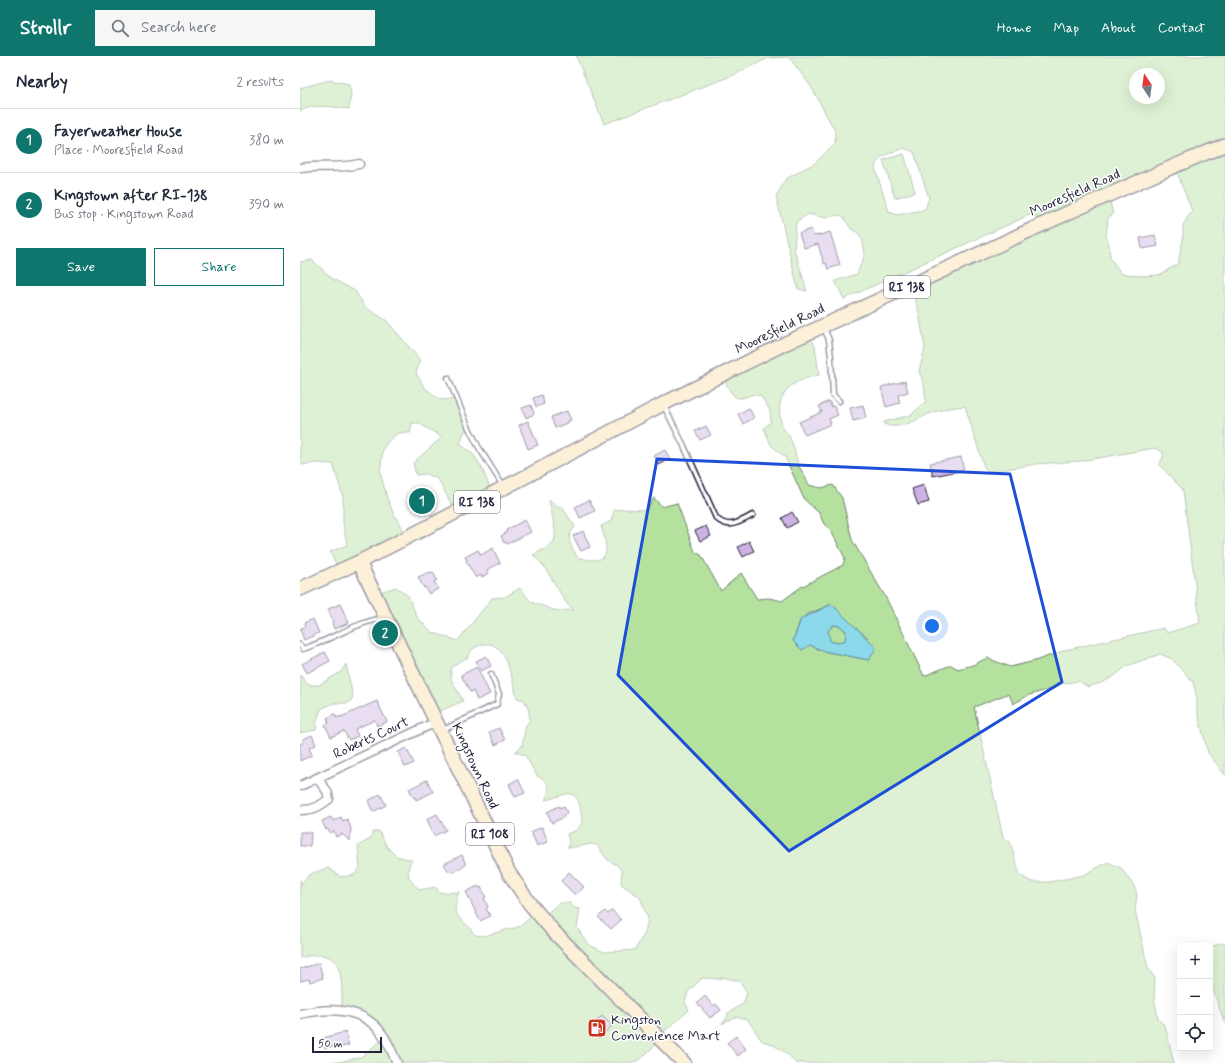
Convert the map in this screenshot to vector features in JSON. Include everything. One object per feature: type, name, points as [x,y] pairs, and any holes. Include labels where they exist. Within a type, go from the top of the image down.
[{"type":"main road","name":"Mooresfield Road","points":[[359,562],[504,488],[663,404],[823,326],[1074,210],[1225,145]]},
{"type":"main road","name":"RI 138","points":[[300,589],[359,562]]},
{"type":"main road","name":"Kingstown Road","points":[[359,562],[509,873],[530,904],[554,932],[684,1063]]},
{"type":"street","points":[[300,168],[352,166],[359,164]]},
{"type":"street","name":"Roberts Court","points":[[300,786],[438,726]]},
{"type":"street","points":[[300,810],[308,810],[321,805],[329,798],[327,791],[317,778]]},
{"type":"street","points":[[300,1014],[328,1010],[345,1010],[361,1015],[374,1024],[384,1036],[397,1063]]},
{"type":"lane","points":[[823,326],[829,346],[834,395],[839,401]]},
{"type":"lane","points":[[448,378],[478,446],[504,488]]},
{"type":"lane","points":[[663,404],[684,446],[716,518],[722,523],[736,524],[753,515]]},
{"type":"lane","points":[[300,645],[303,649],[372,620],[387,618]]},
{"type":"lane","points":[[438,726],[497,704],[499,694],[491,674]]},
{"type":"highlighted area","points":[[657,459],[1010,474],[1062,682],[789,851],[618,675]]},
{"type":"green space","points":[[576,56],[1225,56],[1225,775],[1208,753],[1197,710],[1197,698],[1193,682],[1172,659],[1160,654],[1127,666],[1113,677],[1088,687],[1079,681],[1061,684],[1055,688],[1029,695],[1013,704],[1010,696],[1007,694],[974,707],[1003,837],[1010,842],[1020,875],[1031,882],[1049,882],[1084,875],[1108,862],[1121,868],[1134,886],[1137,894],[1135,910],[1148,968],[1155,978],[1154,997],[1158,1019],[1165,1026],[1174,1063],[795,1063],[790,1056],[781,1049],[762,1041],[748,1020],[736,1017],[722,1024],[727,1018],[728,1013],[743,1004],[747,993],[740,981],[722,977],[721,979],[702,978],[688,992],[685,1002],[689,1010],[659,1036],[660,1040],[640,1060],[627,1063],[320,1063],[339,1062],[361,1057],[384,1038],[374,1023],[342,1008],[342,984],[338,966],[333,959],[325,956],[314,955],[300,958],[300,880],[302,884],[309,875],[328,868],[341,877],[354,875],[360,868],[358,846],[370,839],[373,832],[379,831],[387,847],[396,856],[412,860],[408,868],[409,876],[420,890],[435,887],[441,893],[459,892],[455,907],[457,914],[475,935],[484,936],[521,926],[536,912],[543,917],[559,903],[570,903],[574,908],[580,909],[577,928],[589,945],[604,952],[635,950],[645,933],[648,919],[640,897],[621,884],[622,872],[618,866],[607,859],[597,845],[591,844],[568,848],[569,842],[567,834],[577,830],[582,823],[579,804],[575,796],[566,794],[545,800],[549,788],[547,783],[545,780],[537,776],[525,755],[515,752],[522,746],[526,725],[530,720],[528,708],[524,700],[517,698],[512,676],[503,654],[493,645],[486,644],[473,650],[468,657],[451,668],[451,679],[463,701],[438,712],[374,594],[396,587],[408,596],[417,617],[432,632],[458,641],[492,598],[505,597],[520,588],[531,602],[557,611],[574,610],[567,604],[544,566],[533,555],[547,547],[554,541],[555,538],[549,500],[557,507],[562,507],[575,527],[569,538],[577,557],[591,560],[600,559],[605,553],[606,543],[601,526],[611,521],[614,510],[646,510],[654,498],[662,507],[677,503],[695,552],[701,555],[721,591],[741,573],[757,599],[769,598],[782,601],[801,587],[843,565],[845,558],[830,529],[824,524],[819,513],[804,499],[785,457],[771,445],[764,428],[771,422],[770,411],[761,396],[751,395],[743,398],[737,398],[729,390],[723,375],[808,332],[815,346],[819,375],[799,381],[786,391],[782,397],[780,405],[782,426],[791,439],[799,466],[809,485],[821,488],[833,485],[842,498],[852,540],[886,598],[924,676],[951,665],[958,669],[973,665],[987,658],[1010,667],[1035,661],[1065,650],[1164,628],[1167,633],[1200,623],[1183,490],[1159,464],[1163,458],[1163,452],[1155,448],[1081,461],[1036,464],[989,472],[984,467],[965,406],[937,411],[904,425],[891,426],[884,424],[884,422],[911,415],[926,401],[924,384],[919,371],[925,348],[919,313],[911,284],[1039,223],[1034,213],[844,299],[835,281],[857,274],[865,254],[862,238],[857,232],[851,229],[843,216],[837,215],[826,218],[808,214],[796,222],[794,249],[807,291],[798,289],[776,196],[786,179],[815,163],[835,144],[835,131],[812,88],[789,57],[768,58],[734,75],[604,124]],"holes":[[[904,148],[914,152],[929,198],[926,207],[923,210],[897,215],[889,212],[875,168],[876,164],[882,157]],[[1176,170],[1192,211],[1183,225],[1183,240],[1178,264],[1159,275],[1140,276],[1121,273],[1110,258],[1109,244],[1106,236],[1108,218],[1113,214],[1108,194]],[[832,604],[842,616],[867,637],[869,660],[823,651],[810,645],[793,641],[800,621],[806,615]]]},
{"type":"green space","points":[[330,80],[349,84],[351,94],[349,109],[318,106],[300,111],[300,88]]},
{"type":"green space","points":[[904,154],[915,192],[895,198],[883,160]]},
{"type":"green space","points":[[312,260],[333,279],[355,291],[365,307],[387,321],[420,360],[416,373],[424,387],[440,400],[456,399],[461,407],[467,431],[465,430],[460,444],[473,454],[481,466],[492,493],[455,511],[438,479],[426,474],[416,475],[413,463],[442,437],[418,423],[412,423],[410,433],[398,433],[387,442],[383,449],[380,472],[387,498],[395,517],[399,521],[406,536],[338,568],[330,552],[347,545],[343,523],[343,497],[333,464],[318,463],[300,465],[300,262]]},
{"type":"green space","points":[[833,625],[840,626],[846,631],[846,640],[838,643],[829,641],[828,631]]},
{"type":"green space","points":[[346,664],[353,697],[349,703],[334,703],[321,709],[317,720],[316,730],[300,733],[300,675],[308,685],[319,685],[341,672]]},
{"type":"green space","points":[[1223,943],[1225,944],[1225,1024],[1213,988],[1213,946]]},
{"type":"water","points":[[832,604],[876,648],[869,660],[823,651],[810,645],[802,650],[793,641],[801,619]],"holes":[[[833,625],[840,626],[846,631],[845,640],[838,643],[830,641],[828,631]]]},
{"type":"building","points":[[811,229],[814,236],[830,232],[840,265],[828,269],[826,263],[824,264],[818,244],[804,248],[799,233]]},
{"type":"building","points":[[1155,235],[1158,246],[1142,249],[1140,238]]},
{"type":"building","points":[[905,381],[908,392],[898,395],[900,403],[886,407],[881,387]]},
{"type":"building","points":[[542,395],[544,404],[536,407],[533,398]]},
{"type":"building","points":[[829,401],[832,407],[834,406],[838,415],[829,419],[831,424],[805,435],[799,422],[822,412],[819,406]]},
{"type":"building","points":[[531,405],[534,414],[526,418],[522,408]]},
{"type":"building","points":[[863,405],[866,418],[853,421],[850,408]]},
{"type":"building","points":[[749,408],[754,418],[743,424],[738,414]]},
{"type":"building","points":[[567,411],[571,420],[555,428],[551,417]]},
{"type":"building","points":[[528,421],[538,445],[528,449],[519,425]]},
{"type":"building","points":[[706,426],[711,435],[700,440],[695,431]]},
{"type":"building","points":[[665,450],[670,459],[659,465],[654,456]]},
{"type":"building","points":[[961,457],[964,470],[933,476],[930,463]]},
{"type":"building","points":[[924,485],[929,502],[918,505],[912,489]]},
{"type":"building","points":[[426,492],[431,504],[417,510],[412,498]]},
{"type":"building","points":[[589,500],[595,511],[580,518],[575,507]]},
{"type":"building","points":[[792,512],[798,522],[787,528],[782,518]]},
{"type":"building","points":[[525,520],[531,532],[507,544],[506,542],[504,543],[501,536],[507,532],[506,530]]},
{"type":"building","points":[[706,526],[711,536],[700,541],[695,531]]},
{"type":"building","points":[[583,531],[590,547],[581,551],[573,536]]},
{"type":"building","points":[[749,541],[754,551],[743,557],[738,547]]},
{"type":"building","points":[[493,548],[500,563],[487,570],[489,573],[482,577],[481,575],[476,578],[465,557],[478,550],[481,555]]},
{"type":"building","points":[[433,572],[437,580],[434,581],[438,589],[429,594],[418,577]]},
{"type":"building","points":[[340,604],[349,623],[334,629],[328,609]]},
{"type":"building","points":[[313,619],[319,633],[304,640],[300,629],[305,626],[304,623]]},
{"type":"building","points":[[325,652],[330,661],[307,673],[302,664]]},
{"type":"building","points":[[486,656],[491,666],[481,671],[476,661]]},
{"type":"building","points":[[477,667],[490,694],[477,700],[473,691],[470,692],[461,675]]},
{"type":"building","points":[[377,701],[387,722],[377,726],[375,720],[355,729],[358,736],[349,740],[344,731],[331,737],[325,725],[329,723],[327,718],[335,714],[337,718],[341,717]]},
{"type":"building","points":[[499,728],[505,740],[495,745],[489,732]]},
{"type":"building","points":[[312,735],[316,745],[309,748],[312,755],[300,761],[300,744],[304,742],[303,739]]},
{"type":"building","points":[[406,748],[414,763],[405,767],[398,752]]},
{"type":"building","points":[[518,779],[525,793],[515,797],[509,784]]},
{"type":"building","points":[[427,780],[433,792],[416,800],[409,789]]},
{"type":"building","points":[[380,794],[386,805],[373,812],[368,801]]},
{"type":"building","points":[[559,806],[560,808],[564,806],[567,813],[563,815],[564,817],[552,823],[547,812]]},
{"type":"building","points":[[437,814],[446,830],[434,836],[427,819]]},
{"type":"building","points":[[331,817],[333,821],[341,817],[343,821],[347,819],[351,828],[350,841],[342,834],[336,837],[334,831],[330,833],[328,829],[326,830],[322,821]]},
{"type":"building","points":[[542,827],[548,842],[537,846],[531,832]]},
{"type":"building","points":[[300,832],[311,832],[310,846],[300,846]]},
{"type":"building","points":[[462,855],[466,865],[453,872],[453,870],[449,872],[444,864]]},
{"type":"building","points":[[569,872],[584,887],[575,895],[561,881]]},
{"type":"building","points":[[478,886],[479,888],[481,887],[486,897],[484,898],[488,907],[486,908],[490,916],[480,921],[466,892]]},
{"type":"building","points":[[612,910],[621,920],[611,929],[598,917],[605,911],[608,914]]},
{"type":"building","points":[[319,963],[323,978],[310,982],[309,979],[300,981],[300,969]]},
{"type":"building","points":[[705,996],[713,1006],[716,1004],[721,1010],[710,1018],[697,1003]]},
{"type":"building","points":[[602,1016],[612,1026],[599,1038],[589,1028]]},
{"type":"building","points":[[345,1032],[349,1045],[335,1049],[335,1046],[325,1048],[323,1038]]},
{"type":"building","points":[[736,1036],[746,1049],[738,1056],[727,1043]]},
{"type":"place","name":"Fayerweather House","points":[[422,501]]},
{"type":"place","name":"Kingstown after RI-138","points":[[385,633]]},
{"type":"place","name":"Kingston Convenience Mart","points":[[597,1028]]}]
